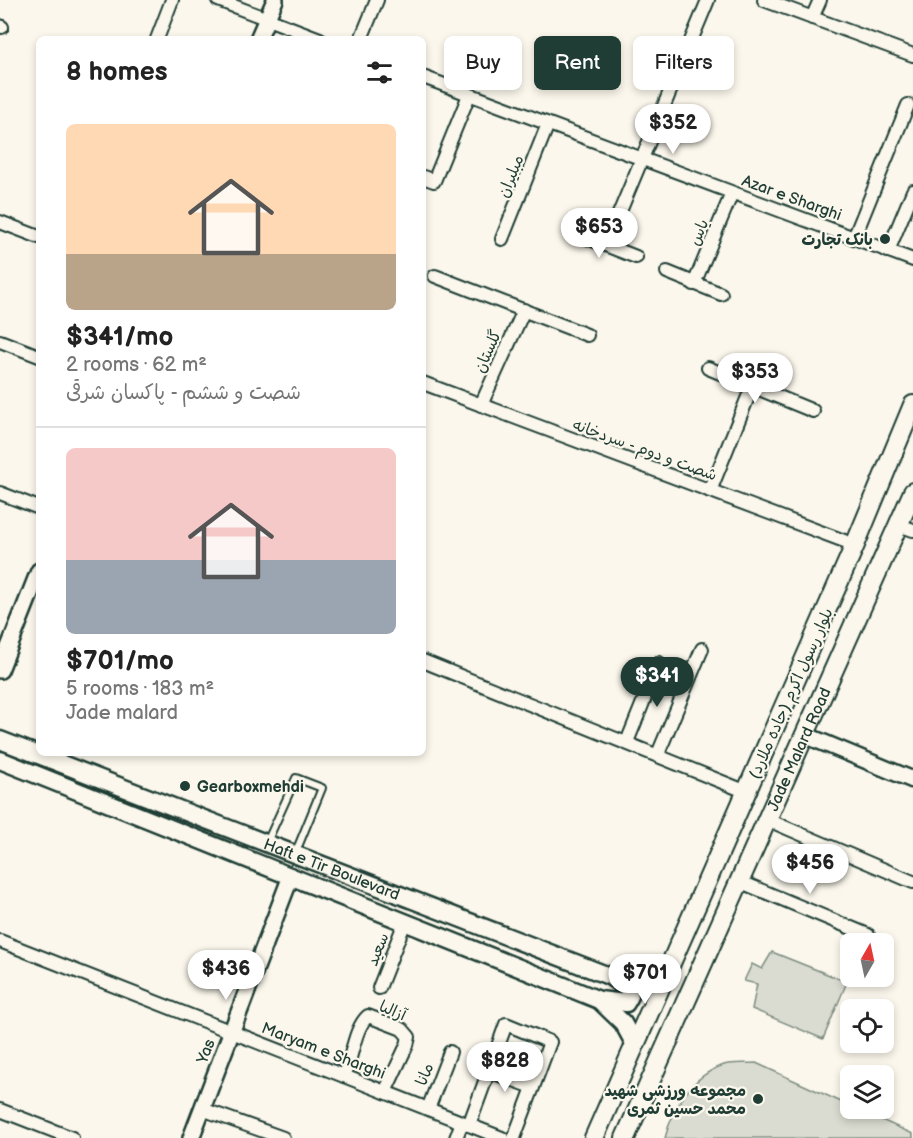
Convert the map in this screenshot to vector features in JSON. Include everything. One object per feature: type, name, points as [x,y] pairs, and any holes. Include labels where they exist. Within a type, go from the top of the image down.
[{"type":"main road","name":"بلوار رسول اکرم (جاده ملارد)","points":[[594,1138],[855,545],[913,405]]},
{"type":"main road","name":"Jade Malard Road","points":[[625,1138],[805,735],[906,528],[913,492]]},
{"type":"main road","name":"Haft e Tir Boulevard","points":[[0,740],[36,754]]},
{"type":"main road","name":"Haft e Tir Boulevard","points":[[41,756],[609,976],[644,983],[665,979]]},
{"type":"main road","name":"Haft e Tir Boulevard","points":[[0,760],[599,1000],[623,1023],[635,1045]]},
{"type":"main road","points":[[599,1000],[626,1003],[630,996],[627,988],[609,976]]},
{"type":"street","points":[[158,36],[172,0]]},
{"type":"street","points":[[218,0],[312,36]]},
{"type":"street","points":[[259,36],[275,0]]},
{"type":"street","points":[[362,36],[377,0]]},
{"type":"street","points":[[606,245],[708,0]]},
{"type":"street","points":[[764,0],[913,55]]},
{"type":"street","points":[[812,18],[820,0]]},
{"type":"street","name":"Azar e Sharghi","points":[[426,78],[913,260]]},
{"type":"street","points":[[426,178],[434,181],[469,94]]},
{"type":"street","points":[[854,238],[908,105]]},
{"type":"street","name":"مبلیران","points":[[502,239],[548,124]]},
{"type":"street","points":[[888,251],[913,191]]},
{"type":"street","name":"یاس","points":[[694,284],[732,193]]},
{"type":"street","points":[[0,222],[36,236]]},
{"type":"street","points":[[572,232],[636,257]]},
{"type":"street","points":[[667,272],[721,294]]},
{"type":"street","points":[[435,276],[587,335]]},
{"type":"street","name":"گلستان","points":[[481,405],[524,310]]},
{"type":"street","points":[[0,341],[36,355]]},
{"type":"street","points":[[708,368],[813,411]]},
{"type":"street","name":"شصت و دوم - سردخانه","points":[[426,384],[855,545]]},
{"type":"street","points":[[710,491],[752,387]]},
{"type":"street","points":[[0,493],[36,507]]},
{"type":"street","points":[[0,670],[36,579]]},
{"type":"street","points":[[658,754],[702,649]]},
{"type":"street","points":[[426,662],[658,754],[747,792]]},
{"type":"street","points":[[627,742],[659,663]]},
{"type":"street","points":[[805,735],[913,780]]},
{"type":"street","points":[[768,820],[913,882]]},
{"type":"street","name":"Yas","points":[[191,1138],[291,876]]},
{"type":"street","points":[[741,882],[863,933]]},
{"type":"street","name":"سعید","points":[[379,988],[405,922]]},
{"type":"street","name":"Maryam e Sharghi","points":[[0,941],[497,1137]]},
{"type":"street","name":"آزالیا","points":[[344,1076],[362,1021],[368,1016],[402,1029],[409,1037],[407,1045],[385,1092]]},
{"type":"street","points":[[456,1138],[466,1124],[506,1024],[549,1042],[514,1138]]},
{"type":"street","name":"مانا","points":[[428,1109],[450,1052]]},
{"type":"street","points":[[488,1071],[533,1087]]},
{"type":"street","points":[[202,1109],[283,1138]]},
{"type":"street","points":[[0,1110],[72,1138]]},
{"type":"lane","points":[[266,843],[296,778],[322,788],[295,855]]},
{"type":"shaded area","points":[[772,952],[840,979],[840,987],[845,987],[823,1039],[752,1009],[757,984],[744,981],[752,964],[762,969]]},
{"type":"shaded area","name":"مجموعه ورزشی شهید محمد حسین ثمری","points":[[756,1063],[840,1101],[840,1119],[879,1119],[913,1134],[913,1138],[665,1138],[678,1104],[693,1085],[712,1070],[732,1064]]},
{"type":"place","name":"بانک تجارت","points":[[885,239]]},
{"type":"place","name":"Gearboxmehdi","points":[[185,786]]},
{"type":"place","name":"مجموعه ورزشی شهید محمد حسین ثمری","points":[[758,1099]]}]
